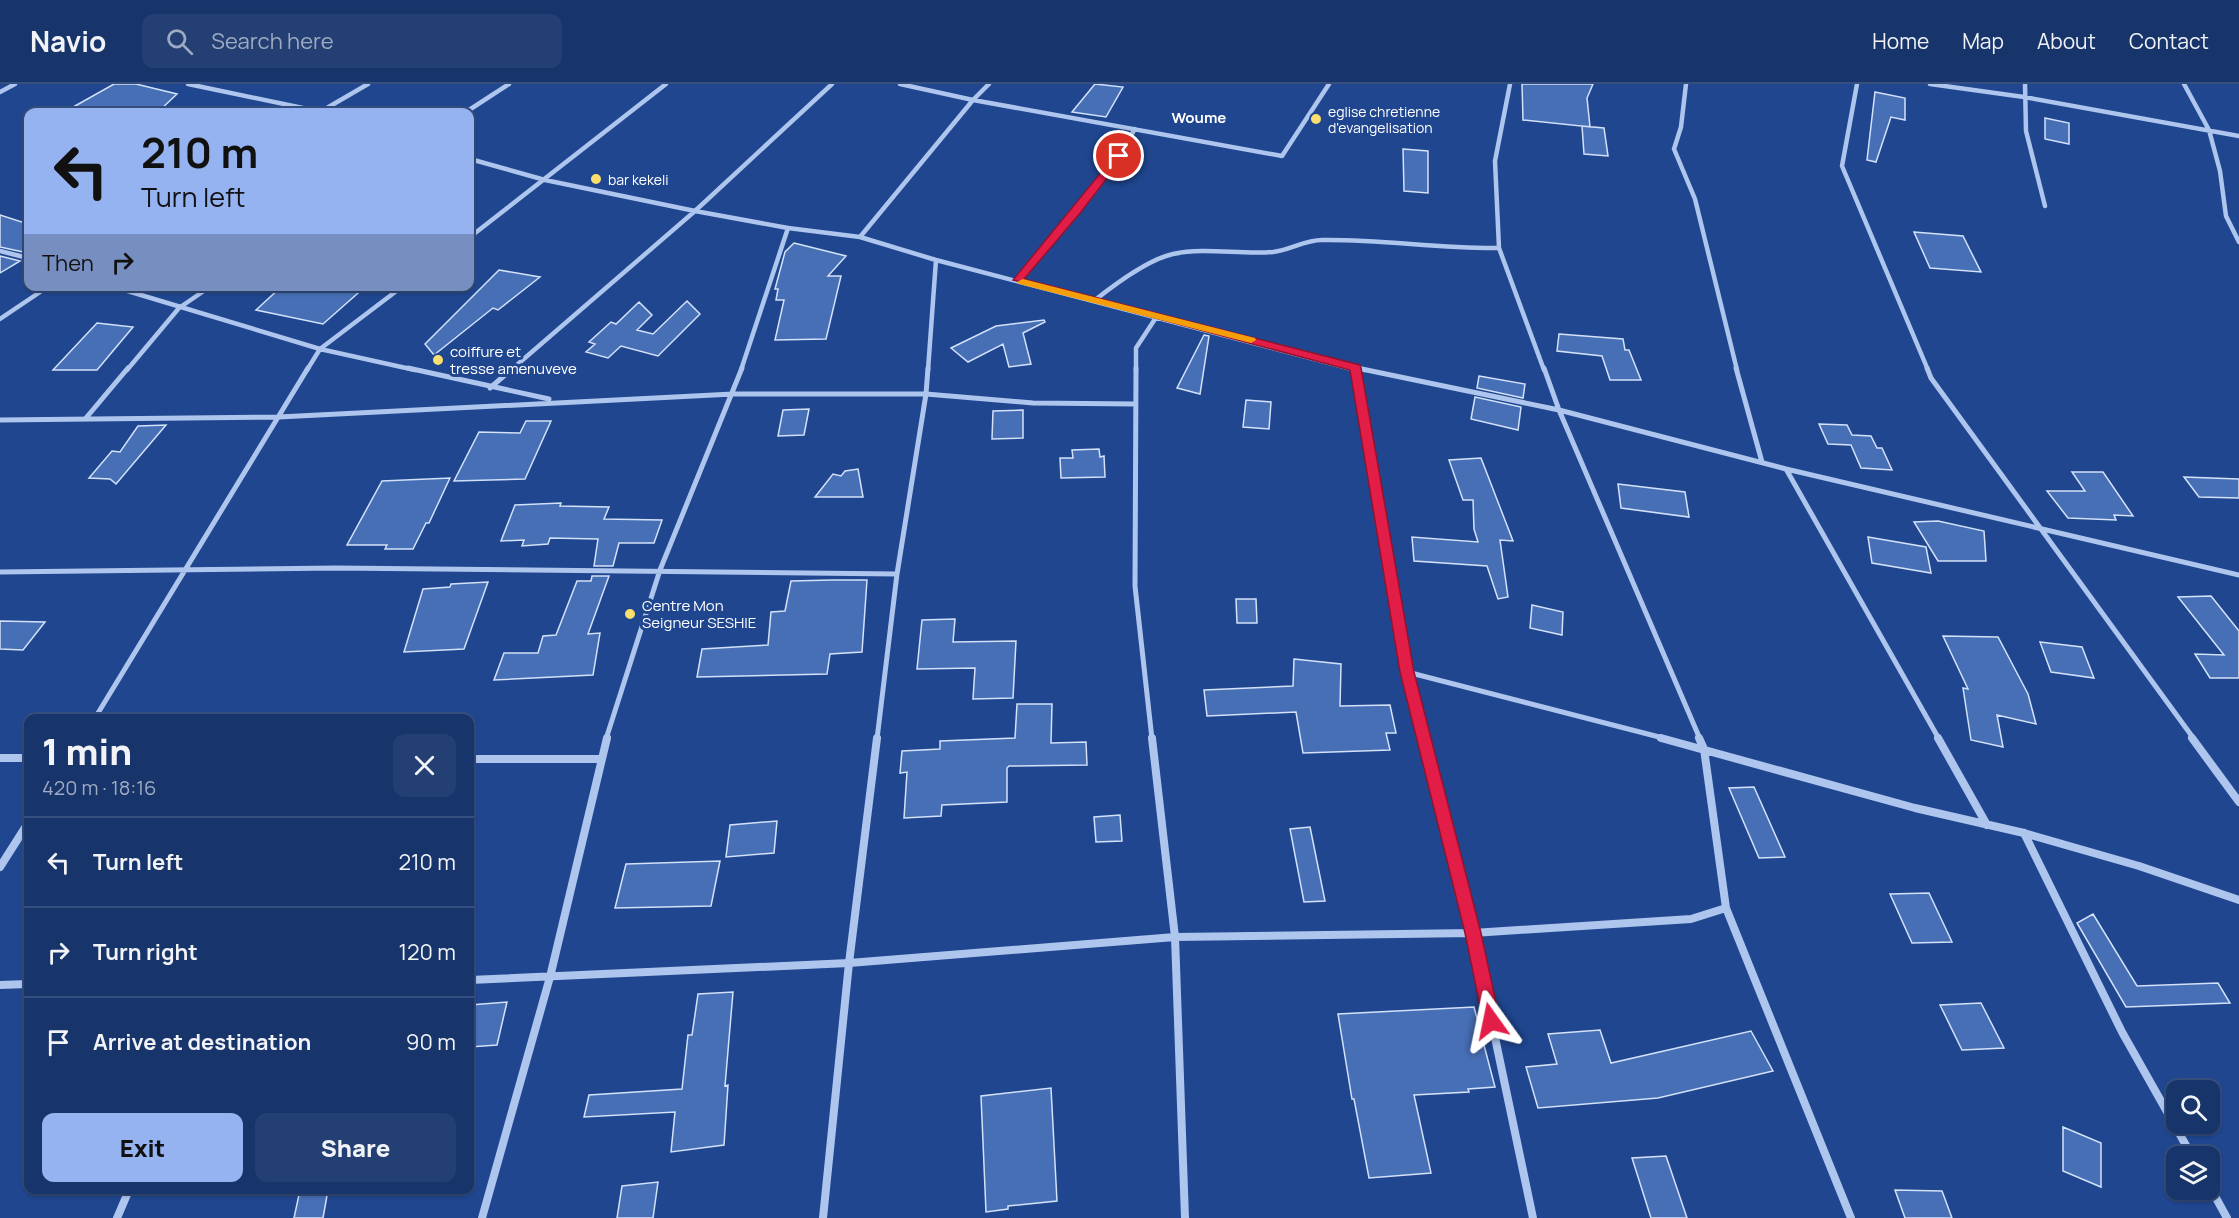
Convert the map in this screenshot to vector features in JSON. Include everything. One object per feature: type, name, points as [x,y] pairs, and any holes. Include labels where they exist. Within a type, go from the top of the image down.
[{"type":"street","points":[[0,92],[15,84]]},
{"type":"street","points":[[188,84],[301,108]]},
{"type":"street","points":[[327,108],[368,84]]},
{"type":"street","points":[[472,108],[509,84]]},
{"type":"street","points":[[474,234],[666,84]]},
{"type":"street","points":[[490,388],[695,211],[832,84]]},
{"type":"street","points":[[900,84],[973,100],[1282,156],[1329,84]]},
{"type":"street","points":[[860,237],[973,100],[989,84]]},
{"type":"street","points":[[1510,84],[1496,161],[1499,248],[1560,410],[1704,749],[1726,908],[1851,1218]]},
{"type":"street","points":[[1686,84],[1681,128],[1674,149],[1695,199],[1728,338],[1762,462]]},
{"type":"street","points":[[1857,84],[1842,166],[1931,378],[2239,802]]},
{"type":"street","points":[[1930,84],[2024,97],[2239,136]]},
{"type":"street","points":[[2025,84],[2023,119],[2032,166],[2044,206]]},
{"type":"street","points":[[2184,84],[2210,130],[2220,171],[2226,216],[2239,242]]},
{"type":"street","points":[[1018,280],[1085,201],[1128,144],[1135,129]]},
{"type":"street","points":[[474,160],[545,180],[695,211],[789,228],[860,237],[936,260],[1356,368],[1560,410],[1786,469],[2239,575]]},
{"type":"street","points":[[482,1218],[550,977],[600,759],[660,570],[734,394],[789,228]]},
{"type":"street","points":[[1095,300],[1125,278],[1172,254],[1221,251],[1274,252],[1318,240],[1369,240],[1455,249],[1499,248]]},
{"type":"street","points":[[0,251],[24,257]]},
{"type":"street","points":[[823,1218],[849,963],[897,574],[926,394],[936,260]]},
{"type":"street","points":[[0,319],[42,291]]},
{"type":"street","points":[[126,291],[320,349],[490,388],[560,401]]},
{"type":"street","points":[[86,418],[179,308],[204,291]]},
{"type":"street","points":[[97,714],[320,349],[396,291]]},
{"type":"street","points":[[1157,316],[1136,348],[1135,586],[1175,937],[1185,1218]]},
{"type":"street","points":[[1356,368],[1407,672],[1473,933],[1533,1218]]},
{"type":"street","points":[[0,420],[279,417],[734,394],[926,394],[1033,403],[1136,404]]},
{"type":"street","points":[[1786,469],[1987,825]]},
{"type":"street","points":[[0,572],[185,567],[897,574]]},
{"type":"street","points":[[1407,672],[1704,749],[1916,808],[2024,833],[2139,866],[2239,900]]},
{"type":"street","points":[[0,758],[24,758]]},
{"type":"street","points":[[474,759],[600,759]]},
{"type":"street","points":[[0,867],[24,829]]},
{"type":"street","points":[[2024,833],[2122,1032],[2186,1146]]},
{"type":"street","points":[[474,980],[849,963],[1175,937],[1473,933],[1691,919],[1726,908]]},
{"type":"street","points":[[0,985],[24,984]]},
{"type":"street","points":[[117,1218],[127,1194]]},
{"type":"street","points":[[2217,1200],[2227,1218]]},
{"type":"building","points":[[114,84],[136,84],[177,94],[162,108],[75,106]]},
{"type":"building","points":[[1095,84],[1123,87],[1106,117],[1072,112]]},
{"type":"building","points":[[1522,84],[1593,84],[1587,98],[1590,127],[1523,120]]},
{"type":"building","points":[[1875,92],[1905,98],[1905,120],[1891,117],[1876,162],[1867,160]]},
{"type":"building","points":[[2045,118],[2069,123],[2069,144],[2045,139]]},
{"type":"building","points":[[1582,126],[1604,128],[1608,156],[1584,154]]},
{"type":"building","points":[[1403,149],[1428,151],[1428,193],[1404,191]]},
{"type":"building","points":[[0,215],[24,223],[24,252],[0,247]]},
{"type":"building","points":[[1914,232],[1963,236],[1981,272],[1930,268]]},
{"type":"building","points":[[794,243],[846,256],[828,276],[841,276],[826,339],[775,340],[784,300],[776,300],[778,289],[775,289],[785,252]]},
{"type":"building","points":[[0,256],[20,261],[0,273]]},
{"type":"building","points":[[499,270],[540,277],[498,310],[493,308],[434,355],[425,344]]},
{"type":"building","points":[[277,291],[360,291],[323,324],[256,310]]},
{"type":"building","points":[[687,301],[700,314],[658,356],[621,346],[608,358],[586,352],[595,344],[589,342],[611,322],[616,324],[639,302],[652,315],[637,330],[653,334]]},
{"type":"building","points":[[1044,320],[1045,322],[1023,333],[1031,364],[1009,367],[1003,344],[968,362],[951,348],[996,326]]},
{"type":"building","points":[[97,323],[133,327],[97,370],[53,370]]},
{"type":"building","points":[[1559,334],[1623,339],[1625,350],[1629,350],[1641,380],[1610,380],[1602,356],[1557,351]]},
{"type":"building","points":[[1204,335],[1209,336],[1200,394],[1177,388]]},
{"type":"building","points":[[1479,376],[1525,384],[1523,398],[1477,388]]},
{"type":"building","points":[[1475,397],[1521,407],[1518,430],[1471,419]]},
{"type":"building","points":[[1246,400],[1271,402],[1269,429],[1243,427]]},
{"type":"building","points":[[809,409],[804,435],[778,436],[783,410]]},
{"type":"building","points":[[1023,410],[1023,438],[992,439],[993,411]]},
{"type":"building","points":[[526,421],[551,421],[525,479],[454,481],[479,432],[520,433]]},
{"type":"building","points":[[1819,424],[1847,425],[1852,435],[1871,436],[1877,448],[1882,448],[1892,470],[1861,468],[1851,445],[1828,444]]},
{"type":"building","points":[[166,425],[116,484],[110,479],[89,478],[112,451],[120,452],[138,426]]},
{"type":"building","points":[[1099,449],[1100,457],[1104,456],[1105,477],[1061,478],[1060,458],[1073,458],[1072,450]]},
{"type":"building","points":[[1481,458],[1513,541],[1500,540],[1508,597],[1498,599],[1487,566],[1414,561],[1412,537],[1478,542],[1474,529],[1473,500],[1463,500],[1449,460]]},
{"type":"building","points":[[858,469],[863,497],[815,497],[833,474],[841,476],[845,471]]},
{"type":"building","points":[[2072,472],[2103,472],[2133,516],[2114,515],[2116,520],[2068,518],[2047,491],[2085,491]]},
{"type":"building","points":[[2184,477],[2239,479],[2239,498],[2199,497]]},
{"type":"building","points":[[450,478],[429,523],[426,523],[413,549],[385,549],[387,545],[347,545],[382,481]]},
{"type":"building","points":[[1618,484],[1685,492],[1689,517],[1621,508]]},
{"type":"building","points":[[561,503],[560,506],[609,507],[604,519],[662,520],[654,543],[619,543],[613,566],[594,566],[598,539],[550,538],[548,544],[522,546],[524,540],[501,541],[515,505]]},
{"type":"building","points":[[1938,521],[1984,531],[1986,561],[1938,561],[1914,522]]},
{"type":"building","points":[[1868,537],[1926,547],[1931,573],[1872,563]]},
{"type":"building","points":[[592,576],[609,576],[588,634],[600,633],[593,675],[494,680],[504,653],[538,653],[543,636],[556,635],[577,581],[591,581]]},
{"type":"building","points":[[867,580],[862,652],[830,654],[827,674],[697,677],[702,649],[768,645],[771,612],[785,611],[791,581]]},
{"type":"building","points":[[488,582],[464,649],[404,652],[423,589],[450,587],[451,584]]},
{"type":"building","points":[[2211,596],[2239,631],[2239,678],[2210,678],[2195,654],[2224,655],[2178,597]]},
{"type":"building","points":[[1236,599],[1256,599],[1257,623],[1237,623]]},
{"type":"building","points":[[1532,605],[1563,612],[1562,635],[1530,628]]},
{"type":"building","points":[[955,619],[953,642],[1016,641],[1013,698],[973,699],[975,668],[917,669],[922,620]]},
{"type":"building","points":[[0,621],[45,622],[23,650],[0,649]]},
{"type":"building","points":[[1943,636],[1998,637],[2028,694],[2036,724],[1997,715],[2003,747],[1971,740],[1963,688],[1968,689]]},
{"type":"building","points":[[2040,642],[2082,647],[2094,678],[2051,672]]},
{"type":"building","points":[[1294,659],[1341,664],[1340,706],[1390,705],[1396,733],[1386,733],[1390,750],[1303,753],[1296,712],[1207,716],[1204,690],[1293,686]]},
{"type":"building","points":[[1017,704],[1052,704],[1051,743],[1086,742],[1087,765],[1009,766],[1007,768],[1007,802],[942,805],[941,816],[904,818],[907,772],[900,773],[902,751],[940,749],[940,741],[1015,738]]},
{"type":"building","points":[[1754,787],[1785,857],[1759,858],[1729,788]]},
{"type":"building","points":[[1120,815],[1122,841],[1096,842],[1094,817]]},
{"type":"building","points":[[777,821],[774,853],[726,857],[730,825]]},
{"type":"building","points":[[1310,827],[1325,901],[1304,902],[1290,829]]},
{"type":"building","points":[[720,861],[711,906],[615,908],[626,864]]},
{"type":"building","points":[[1929,893],[1952,942],[1912,943],[1890,894]]},
{"type":"building","points":[[2093,914],[2137,986],[2218,983],[2230,1003],[2126,1007],[2077,923]]},
{"type":"building","points":[[733,992],[725,1086],[728,1085],[724,1145],[671,1152],[675,1112],[584,1117],[589,1095],[682,1089],[688,1035],[692,1035],[698,994]]},
{"type":"building","points":[[507,1002],[497,1045],[474,1047],[474,1005]]},
{"type":"building","points":[[1981,1003],[2004,1048],[1962,1050],[1940,1005]]},
{"type":"building","points":[[1474,1007],[1495,1087],[1468,1089],[1469,1092],[1414,1095],[1431,1173],[1369,1178],[1354,1099],[1352,1099],[1338,1014]]},
{"type":"building","points":[[1600,1030],[1611,1063],[1751,1031],[1773,1071],[1658,1098],[1538,1108],[1526,1067],[1557,1064],[1548,1034]]},
{"type":"building","points":[[1051,1088],[1057,1201],[1008,1206],[1008,1209],[986,1212],[981,1096]]},
{"type":"building","points":[[2063,1127],[2101,1143],[2101,1187],[2063,1171]]},
{"type":"building","points":[[1666,1156],[1687,1218],[1651,1218],[1632,1158]]},
{"type":"building","points":[[658,1182],[653,1218],[617,1218],[622,1186]]},
{"type":"building","points":[[1895,1190],[1942,1191],[1952,1218],[1905,1218]]},
{"type":"building","points":[[299,1194],[327,1194],[323,1218],[294,1218]]},
{"type":"slow traffic","points":[[1023,282],[1251,340]]},
{"type":"place","name":"eglise chretienne d'evangelisation","points":[[1316,119]]},
{"type":"place","name":"bar kekeli","points":[[596,179]]},
{"type":"place","name":"coiffure et tresse amenuveve","points":[[438,360]]},
{"type":"place","name":"Centre Mon Seigneur SESHIE","points":[[630,614]]},
{"type":"district","name":"Woume","points":[[1199,117]]},
{"type":"route","points":[[1119,156],[1078,210],[1018,280],[1356,368],[1407,672],[1473,933],[1491,1021]]}]
